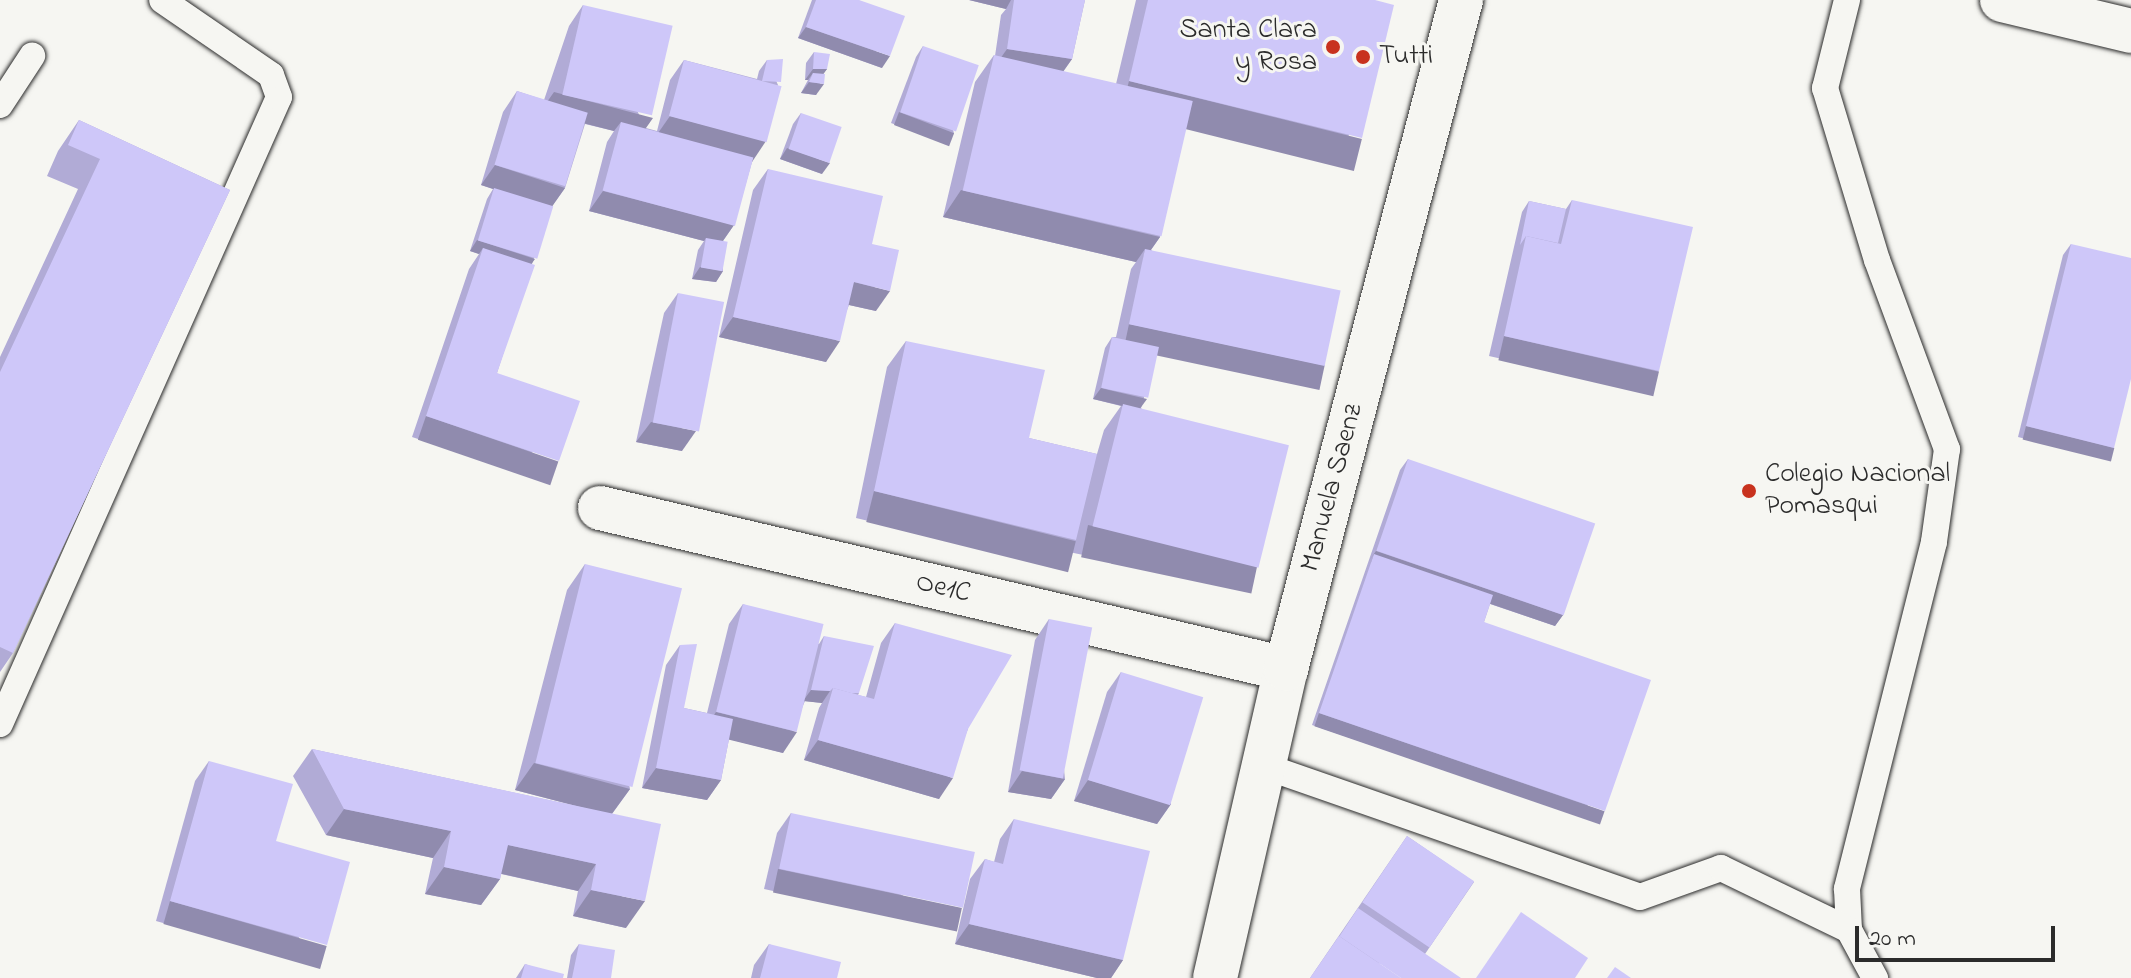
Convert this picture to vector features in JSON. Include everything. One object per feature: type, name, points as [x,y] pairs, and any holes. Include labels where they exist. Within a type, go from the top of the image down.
[{"type":"street","name":"Manuela Saenz","points":[[1215,978],[1286,669],[1461,0]]},
{"type":"street","points":[[2002,0],[2131,31]]},
{"type":"street","name":"Oe1C","points":[[600,508],[1286,669]]},
{"type":"lane","points":[[0,724],[279,97],[271,75],[162,0]]},
{"type":"lane","points":[[1847,0],[1825,88],[1877,260],[1947,449],[1934,542],[1847,889],[1849,930],[1875,978]]},
{"type":"lane","points":[[0,105],[32,56]]},
{"type":"lane","points":[[1264,766],[1640,897],[1721,868],[1849,930]]},
{"type":"building","points":[[816,0],[859,0],[905,16],[890,56],[806,27]]},
{"type":"building","points":[[1014,0],[1085,0],[1072,59],[1007,49]]},
{"type":"building","points":[[1148,0],[1375,0],[1394,5],[1362,138],[1129,81]]},
{"type":"building","points":[[583,5],[673,26],[652,115],[562,95]]},
{"type":"building","points":[[923,46],[979,65],[956,131],[900,112]]},
{"type":"building","points":[[814,52],[830,54],[827,69],[813,69]]},
{"type":"building","points":[[994,55],[1193,101],[1162,236],[963,190]]},
{"type":"building","points":[[783,59],[781,82],[762,81],[767,60]]},
{"type":"building","points":[[684,60],[782,86],[767,142],[669,116]]},
{"type":"building","points":[[813,73],[825,74],[824,84],[809,82]]},
{"type":"building","points":[[517,91],[588,113],[565,186],[494,165]]},
{"type":"building","points":[[801,113],[842,127],[829,163],[789,149]]},
{"type":"building","points":[[79,120],[230,190],[13,653],[0,647],[0,372],[100,159],[68,145]]},
{"type":"building","points":[[621,122],[753,157],[735,226],[603,191]]},
{"type":"building","points":[[768,169],[883,196],[872,244],[899,250],[890,291],[854,282],[840,341],[733,317]]},
{"type":"building","points":[[494,188],[553,206],[537,259],[478,241]]},
{"type":"building","points":[[1572,200],[1693,227],[1659,371],[1504,336],[1526,236],[1561,244]]},
{"type":"building","points":[[1529,201],[1566,209],[1558,243],[1526,236],[1520,245]]},
{"type":"building","points":[[706,238],[728,242],[722,271],[701,268]]},
{"type":"building","points":[[2071,244],[2131,258],[2131,379],[2114,448],[2026,426]]},
{"type":"building","points":[[483,248],[535,265],[497,373],[580,401],[559,461],[426,416]]},
{"type":"building","points":[[1145,249],[1341,291],[1325,366],[1129,324]]},
{"type":"building","points":[[678,293],[724,302],[699,432],[653,423]]},
{"type":"building","points":[[1112,337],[1159,347],[1148,398],[1101,388]]},
{"type":"building","points":[[906,341],[1045,370],[1029,438],[1097,454],[1076,540],[874,491]]},
{"type":"building","points":[[1123,404],[1289,445],[1258,568],[1093,526]]},
{"type":"building","points":[[1408,459],[1595,523],[1564,615],[1376,551]]},
{"type":"building","points":[[1374,554],[1493,595],[1484,622],[1651,680],[1605,811],[1319,713]]},
{"type":"building","points":[[585,564],[682,588],[632,787],[535,763]]},
{"type":"building","points":[[743,604],[824,624],[797,732],[716,712]]},
{"type":"building","points":[[1049,619],[1092,627],[1063,779],[1020,770]]},
{"type":"building","points":[[895,623],[1012,655],[968,729],[953,778],[818,740],[833,688],[874,699]]},
{"type":"building","points":[[824,636],[874,646],[859,693],[833,688],[830,691],[811,690]]},
{"type":"building","points":[[697,644],[684,708],[733,719],[721,780],[656,768],[680,645]]},
{"type":"building","points":[[1121,672],[1203,697],[1170,805],[1088,780]]},
{"type":"building","points":[[312,749],[661,824],[645,901],[591,890],[596,864],[508,845],[500,879],[444,867],[451,831],[344,809]]},
{"type":"building","points":[[209,761],[293,784],[276,841],[350,862],[327,945],[170,901]]},
{"type":"building","points":[[791,813],[975,852],[963,908],[779,869]]},
{"type":"building","points":[[1014,819],[1150,851],[1123,960],[969,924],[985,859],[1003,864]]},
{"type":"building","points":[[1407,836],[1474,881],[1429,948],[1362,902]]},
{"type":"building","points":[[1358,908],[1461,978],[1401,978],[1339,936]]},
{"type":"building","points":[[1521,912],[1588,958],[1575,978],[1476,978]]},
{"type":"building","points":[[1339,936],[1401,978],[1310,978]]},
{"type":"building","points":[[579,944],[615,950],[611,978],[572,978]]},
{"type":"building","points":[[769,944],[841,962],[837,978],[760,978]]},
{"type":"building","points":[[525,964],[564,974],[563,978],[521,978]]},
{"type":"building","points":[[1615,967],[1631,978],[1607,978]]},
{"type":"place","name":"Santa Clara y Rosa","points":[[1333,47]]},
{"type":"place","name":"Tutti","points":[[1363,57]]},
{"type":"place","name":"Colegio Nacional Pomasqui","points":[[1749,491]]}]
